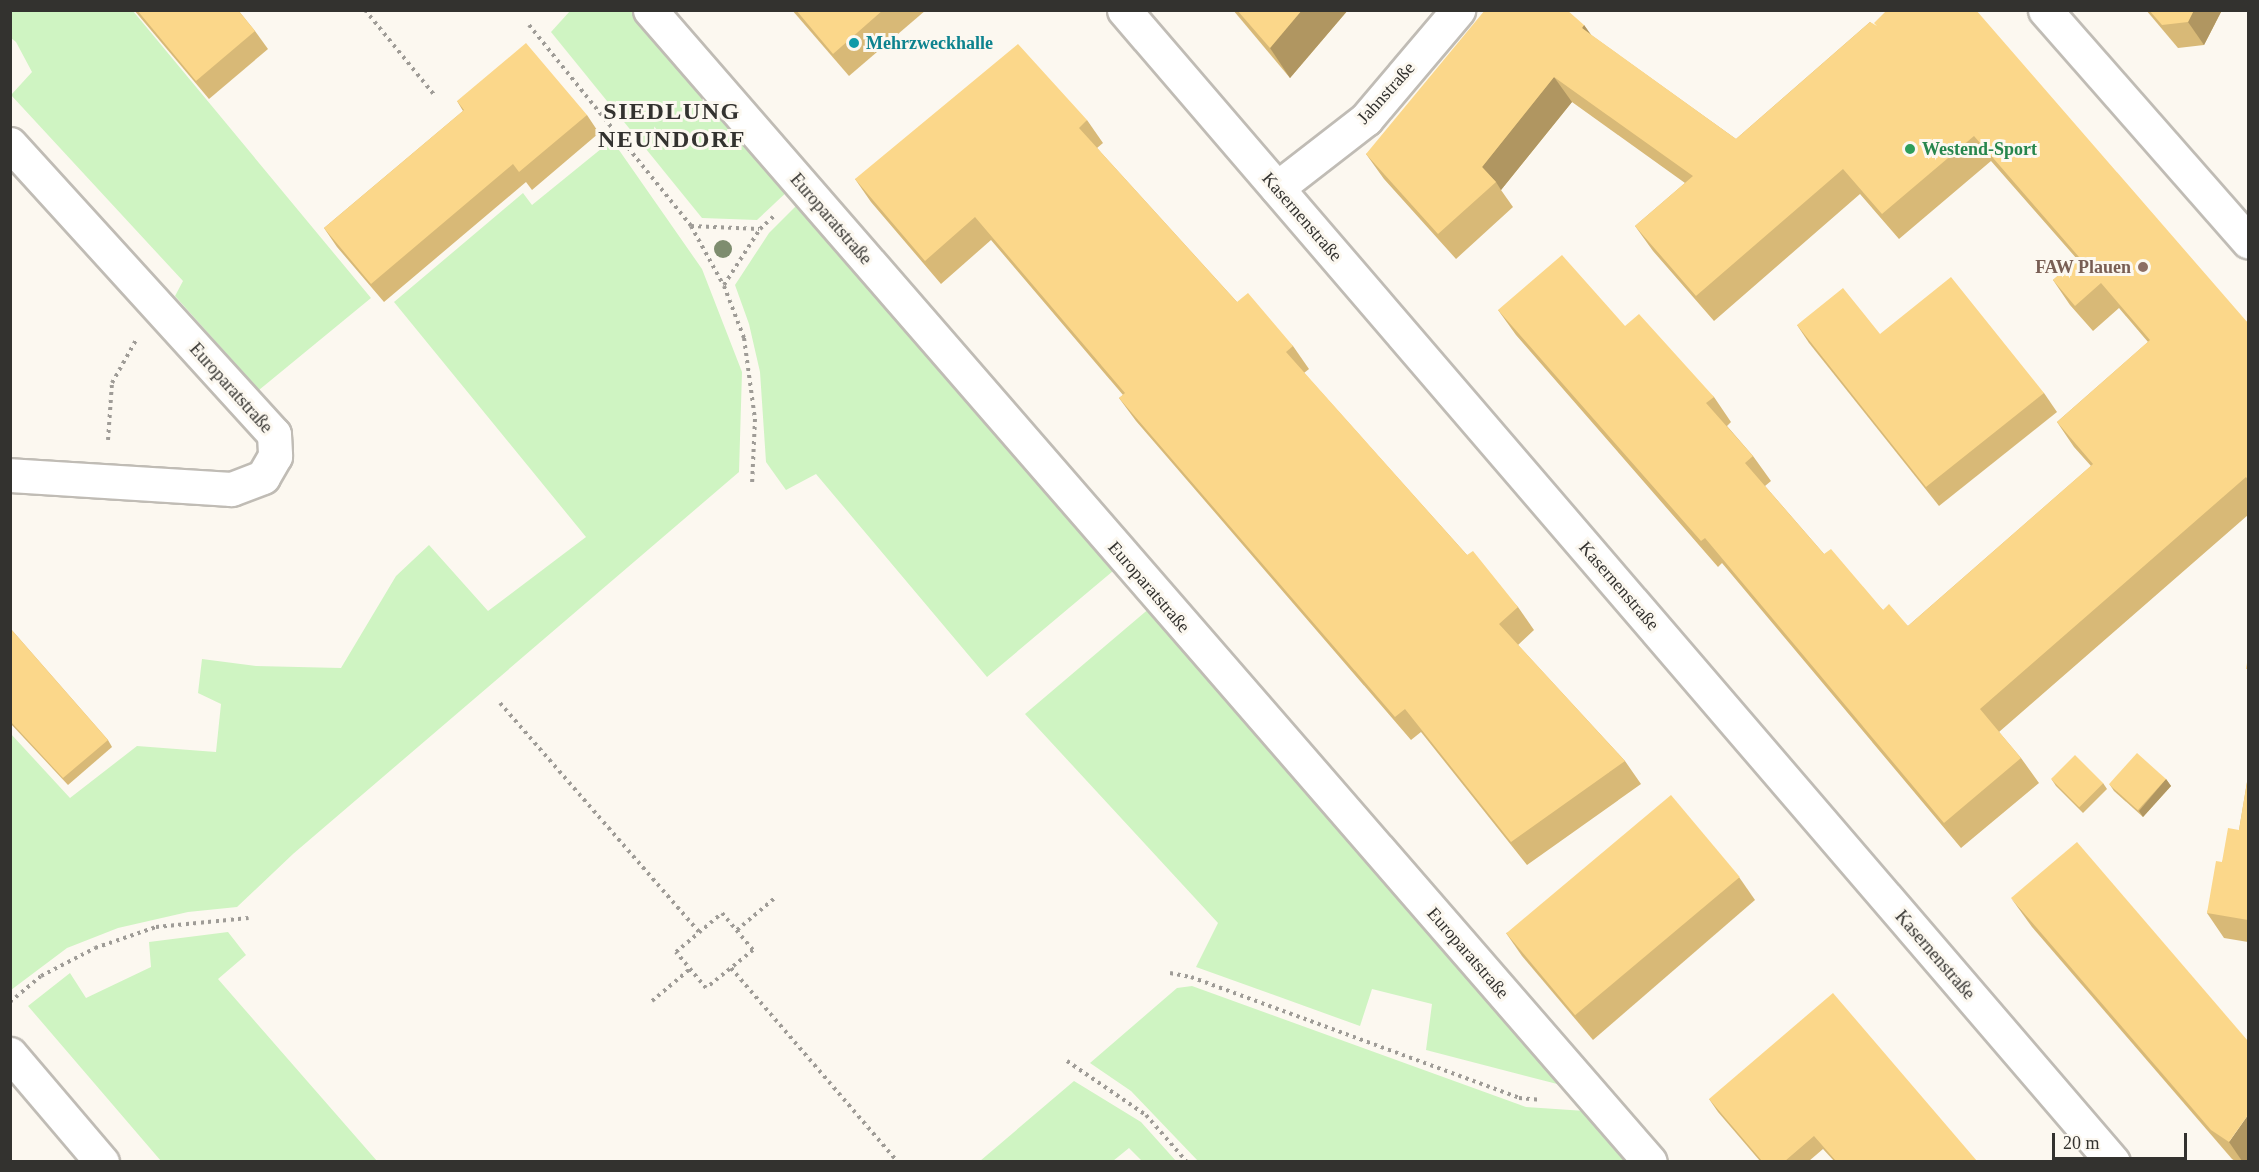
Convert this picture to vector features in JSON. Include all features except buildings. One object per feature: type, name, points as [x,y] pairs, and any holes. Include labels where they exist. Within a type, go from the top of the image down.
[{"type":"street","name":"Europaratstraße","points":[[650,10],[1650,1161]]},
{"type":"street","name":"Kasernenstraße","points":[[1124,10],[2113,1161]]},
{"type":"street","name":"Jahnstraße","points":[[1277,188],[1366,119],[1458,10]]},
{"type":"street","points":[[2045,10],[2248,241]]},
{"type":"street","name":"Europaratstraße","points":[[10,144],[274,434],[275,456],[263,477],[231,489],[10,475]]},
{"type":"street","points":[[10,1054],[102,1161]]},
{"type":"path","points":[[365,10],[436,97]]},
{"type":"path","points":[[529,25],[691,226],[724,286],[744,338],[755,419],[752,486]]},
{"type":"path","points":[[724,286],[760,229],[804,188]]},
{"type":"path","points":[[691,226],[760,229]]},
{"type":"path","points":[[106,480],[112,383],[156,305]]},
{"type":"path","points":[[500,703],[699,932]]},
{"type":"path","points":[[737,930],[776,897]]},
{"type":"path","points":[[722,913],[737,930],[753,950],[706,988],[676,952],[722,913]]},
{"type":"path","points":[[10,1002],[41,976],[105,944],[156,927],[249,918]]},
{"type":"path","points":[[731,968],[898,1161]]},
{"type":"path","points":[[652,1001],[690,969]]},
{"type":"path","points":[[1170,973],[1191,976],[1519,1098],[1600,1105]]},
{"type":"path","points":[[1067,1061],[1146,1115],[1187,1161]]},
{"type":"green space","points":[[11,10],[133,11],[371,298],[259,390],[175,296],[183,281],[11,95],[32,72],[16,42],[11,38]]},
{"type":"green space","points":[[570,11],[637,11],[790,189],[757,220],[702,218],[551,32]]},
{"type":"green space","points":[[612,140],[702,269],[742,372],[739,472],[293,854],[237,907],[188,912],[118,928],[67,948],[11,990],[11,734],[70,798],[137,746],[216,752],[221,704],[198,693],[202,659],[256,666],[341,668],[396,576],[429,545],[488,611],[586,537],[394,302],[523,193],[532,205]]},
{"type":"green space","points":[[803,199],[1119,566],[987,677],[816,474],[786,490],[766,462],[760,372],[749,324],[735,285],[769,233]]},
{"type":"green space","points":[[1151,607],[1417,919],[1565,1086],[1426,1050],[1432,1004],[1372,989],[1360,1026],[1196,967],[1218,923],[1025,714]]},
{"type":"green space","points":[[228,932],[246,955],[218,979],[377,1161],[161,1161],[28,1006],[70,973],[86,998],[151,967],[149,942]]},
{"type":"green space","points":[[1192,986],[1526,1107],[1585,1111],[1630,1161],[1198,1161],[1131,1091],[1090,1063],[1177,988]]},
{"type":"green space","points":[[1074,1081],[1141,1122],[1176,1161],[1142,1161],[1129,1148],[1113,1161],[980,1161]]},
{"type":"place","name":"Mehrzweckhalle","points":[[854,43]]},
{"type":"place","name":"Westend-Sport","points":[[1910,149]]},
{"type":"place","name":"FAW Plauen","points":[[2143,267]]},
{"type":"district","name":"SIEDLUNG NEUNDORF","points":[[672,126]]}]
